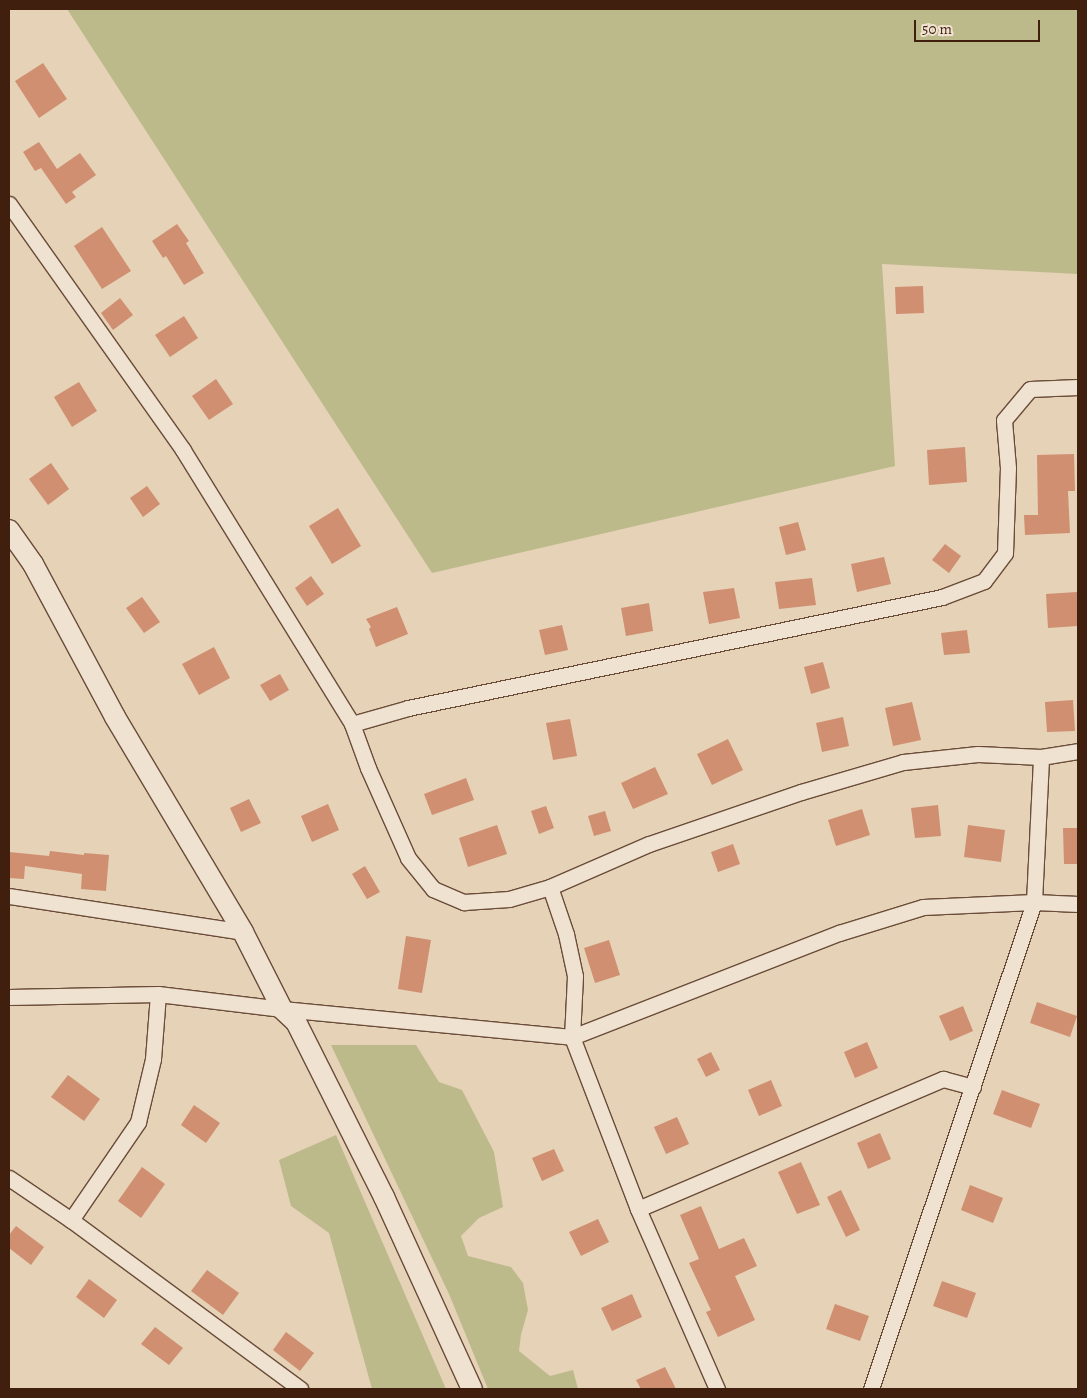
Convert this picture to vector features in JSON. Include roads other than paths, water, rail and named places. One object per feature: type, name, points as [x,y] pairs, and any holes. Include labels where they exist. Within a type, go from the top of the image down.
[{"type":"street","points":[[9,204],[183,450],[352,724],[368,768],[408,858],[433,889],[464,902],[509,899],[550,887],[649,844],[801,792],[903,762],[978,754],[1041,757],[1078,751]]},
{"type":"street","points":[[352,724],[418,706],[942,597],[984,581],[1005,554],[1008,468],[1004,420],[1030,389],[1078,387]]},
{"type":"street","points":[[9,530],[34,564],[115,717],[243,932],[282,1009],[296,1022],[380,1188],[472,1389]]},
{"type":"street","points":[[871,1389],[974,1087],[1034,902],[1041,757]]},
{"type":"street","points":[[550,887],[566,934],[574,976],[572,1037],[638,1209],[717,1389]]},
{"type":"street","points":[[9,896],[243,932]]},
{"type":"street","points":[[9,997],[158,994],[282,1009],[572,1037],[839,932],[924,907],[1034,902],[1078,904]]},
{"type":"street","points":[[71,1220],[138,1122],[152,1059],[158,994]]},
{"type":"street","points":[[638,1209],[943,1079],[974,1087]]},
{"type":"street","points":[[9,1178],[71,1220],[300,1389]]}]
